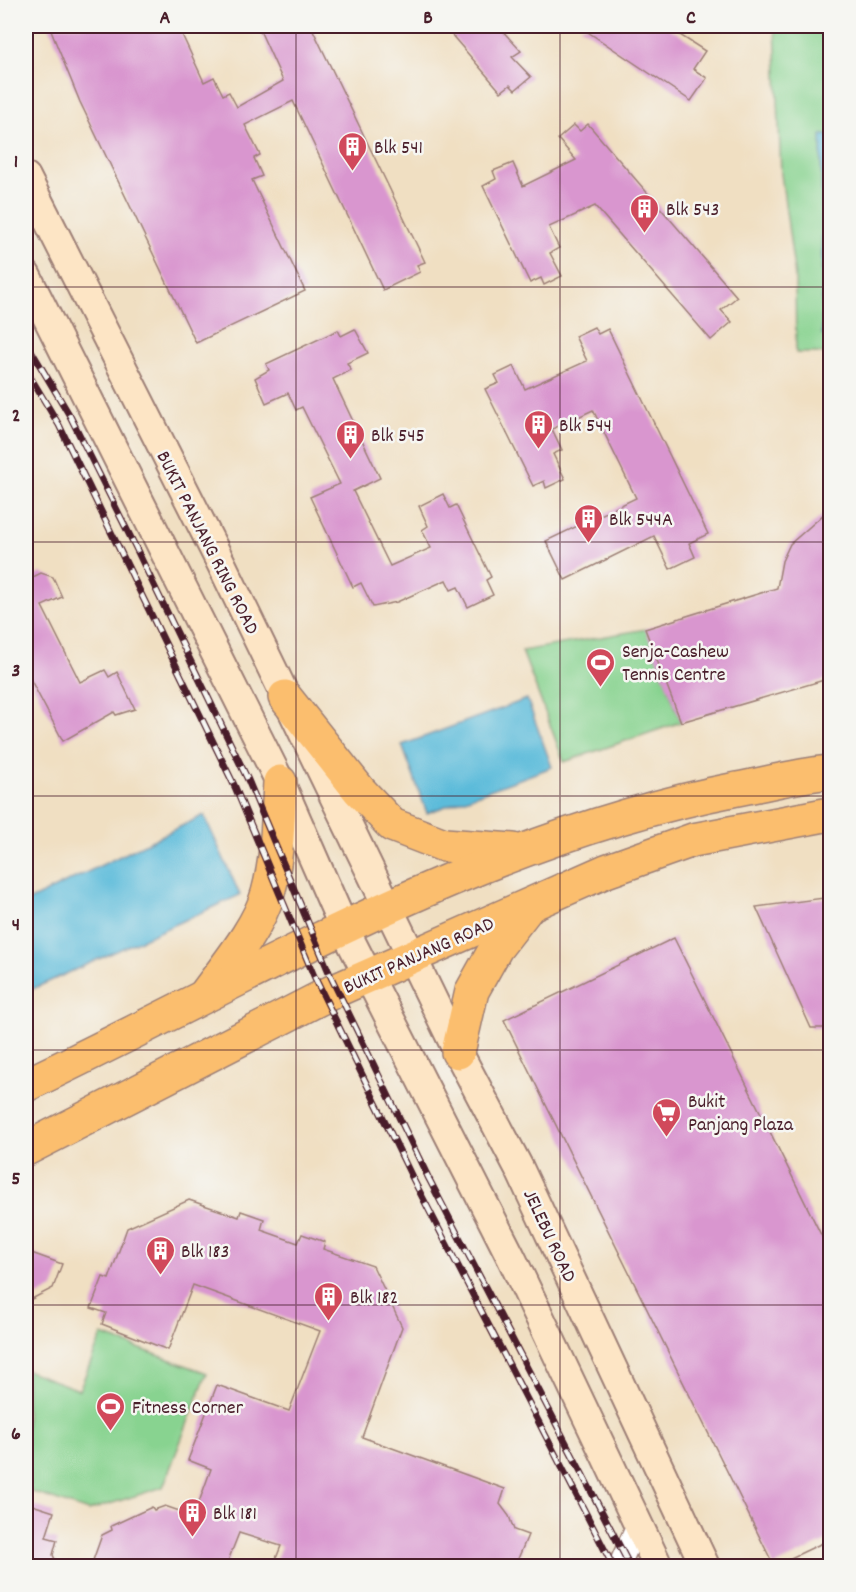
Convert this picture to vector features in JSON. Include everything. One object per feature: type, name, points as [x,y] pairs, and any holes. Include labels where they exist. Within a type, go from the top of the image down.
[{"type":"main road","name":"BUKIT PANJANG RING ROAD","points":[[28,191],[221,563],[388,909]]},
{"type":"main road","points":[[26,275],[280,782],[367,976],[512,1259],[658,1566]]},
{"type":"main road","points":[[285,697],[359,790],[392,825],[444,845],[521,850]]},
{"type":"main road","points":[[26,1085],[344,928],[521,850],[605,821],[697,796],[831,772]]},
{"type":"main road","points":[[204,997],[249,931],[268,894],[277,838],[280,782]]},
{"type":"main road","name":"BUKIT PANJANG ROAD","points":[[26,1149],[367,976],[606,871],[693,840],[831,814]]},
{"type":"main road","points":[[458,1052],[472,991],[496,948],[529,905]]},
{"type":"main road","name":"JELEBU ROAD","points":[[388,909],[458,1052],[519,1168],[705,1566]]},
{"type":"street","points":[[619,1566],[639,1522]]},
{"type":"green space","points":[[775,26],[830,26],[830,353],[796,353],[795,277],[781,174]]},
{"type":"green space","name":"Senja-Cashew Tennis Centre","points":[[646,629],[681,722],[564,762],[522,651]]},
{"type":"green space","points":[[102,1335],[207,1373],[163,1487],[88,1511],[26,1490],[26,1370],[79,1390]]},
{"type":"water","points":[[821,135],[830,135],[830,335],[822,335]]},
{"type":"water","points":[[527,699],[552,767],[427,813],[402,745]]},
{"type":"water","points":[[204,815],[240,895],[26,992],[26,902]]},
{"type":"building","points":[[49,26],[178,26],[204,82],[214,77],[223,95],[229,92],[237,107],[283,81],[258,26],[311,26],[425,262],[417,265],[420,272],[383,290],[293,101],[245,125],[260,155],[254,158],[262,176],[252,180],[305,291],[196,343],[80,102]]},
{"type":"building","points":[[444,26],[498,26],[521,51],[512,57],[531,77],[515,90],[510,85],[501,92]]},
{"type":"building","points":[[579,26],[666,26],[705,51],[693,69],[707,78],[691,101]]},
{"type":"building","name":"Blk 543","points":[[588,124],[737,297],[721,310],[732,322],[711,340],[595,206],[549,227],[559,248],[550,253],[562,276],[544,285],[541,278],[530,283],[483,186],[496,179],[493,171],[513,163],[523,186],[576,160],[558,139],[574,125],[580,131]]},
{"type":"building","name":"Blk 544","points":[[594,327],[598,334],[608,329],[708,534],[689,543],[695,557],[670,569],[654,536],[565,580],[546,541],[636,498],[593,410],[552,429],[562,450],[553,454],[565,479],[546,488],[544,481],[533,486],[485,389],[499,383],[495,375],[514,366],[525,389],[587,361],[575,336]]},
{"type":"building","name":"Blk 545","points":[[355,329],[368,353],[347,363],[351,370],[333,379],[380,478],[353,491],[390,566],[431,548],[422,530],[428,526],[419,506],[443,494],[450,508],[456,505],[491,577],[486,580],[493,595],[468,607],[458,587],[451,590],[446,580],[397,602],[373,607],[361,583],[353,587],[310,497],[340,484],[302,407],[296,410],[288,393],[266,403],[255,378],[269,370],[266,364],[338,330],[341,336]]},
{"type":"building","points":[[831,508],[831,678],[681,722],[645,629],[777,588],[782,561],[790,544]]},
{"type":"building","points":[[26,572],[29,579],[41,573],[53,577],[62,597],[42,606],[80,682],[105,670],[109,677],[117,672],[135,709],[116,715],[114,712],[63,741],[26,671]]},
{"type":"building","points":[[831,897],[831,1028],[811,1028],[756,907]]},
{"type":"building","name":"Bukit Panjang Plaza","points":[[674,938],[831,1255],[831,1539],[774,1566],[504,1020]]},
{"type":"building","points":[[189,1200],[239,1217],[241,1211],[264,1219],[261,1230],[298,1243],[302,1234],[325,1242],[323,1249],[373,1266],[402,1327],[362,1437],[505,1489],[500,1504],[509,1516],[514,1530],[528,1535],[515,1566],[273,1566],[281,1546],[239,1533],[226,1566],[91,1566],[102,1535],[112,1530],[111,1526],[152,1507],[154,1510],[165,1506],[194,1516],[211,1469],[188,1460],[217,1385],[289,1411],[320,1331],[193,1285],[168,1350],[102,1324],[106,1313],[91,1308],[103,1277],[109,1279],[127,1228]]},
{"type":"building","points":[[26,1251],[62,1264],[53,1288],[26,1302]]},
{"type":"building","points":[[26,1503],[54,1512],[46,1537],[57,1540],[53,1555],[58,1566],[26,1566]]},
{"type":"railway","points":[[26,342],[70,416],[248,780],[331,977],[429,1179],[630,1566]]},
{"type":"railway","points":[[26,370],[59,425],[235,787],[314,976],[412,1177],[613,1566]]},
{"type":"place","name":"Blk 541","points":[[353,172]]},
{"type":"place","name":"Blk 543","points":[[645,234]]},
{"type":"place","name":"Blk 544","points":[[538,450]]},
{"type":"place","name":"Blk 545","points":[[350,460]]},
{"type":"place","name":"Blk 544A","points":[[588,544]]},
{"type":"place","name":"Senja-Cashew Tennis Centre","points":[[601,688]]},
{"type":"place","name":"Bukit Panjang Plaza","points":[[667,1138]]},
{"type":"place","name":"Blk 183","points":[[160,1276]]},
{"type":"place","name":"Blk 182","points":[[329,1322]]},
{"type":"place","name":"Fitness Corner","points":[[111,1432]]},
{"type":"place","name":"Blk 181","points":[[192,1538]]}]
